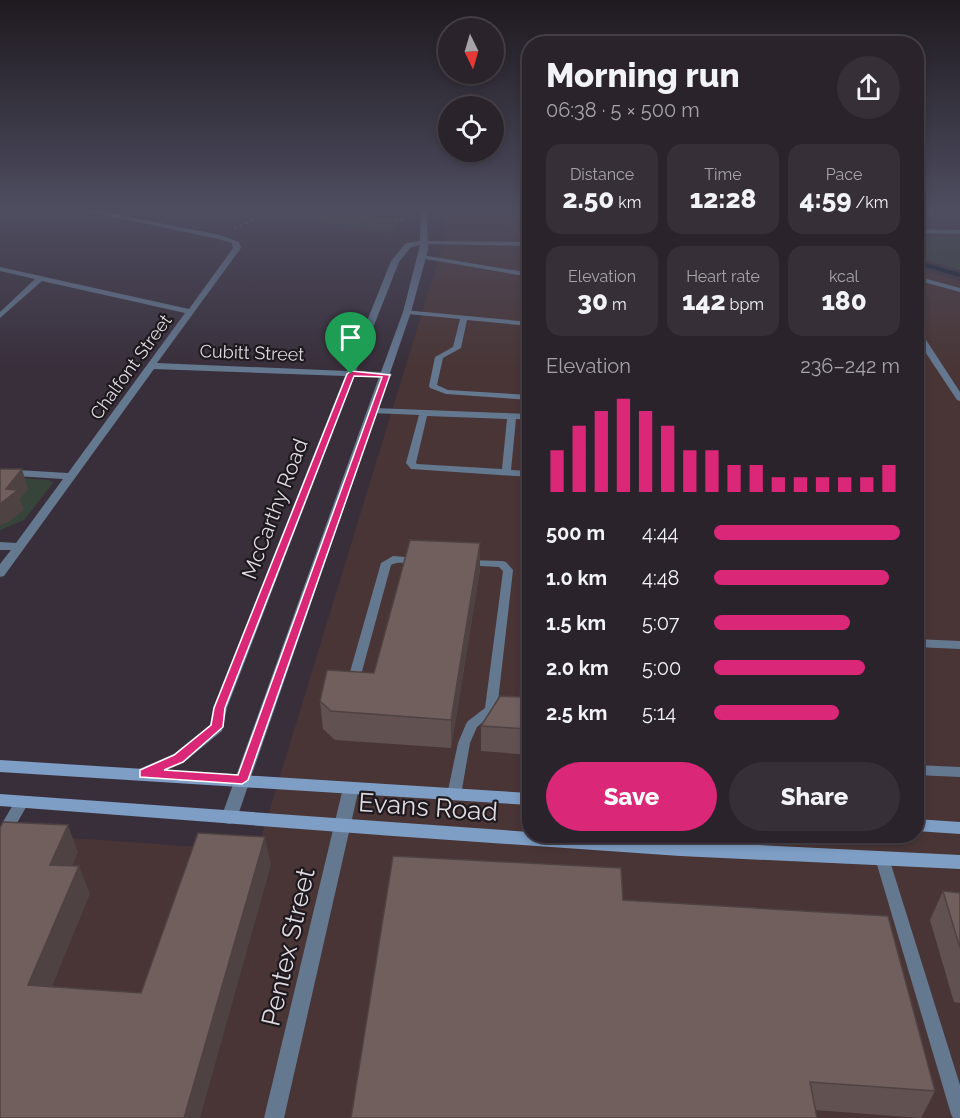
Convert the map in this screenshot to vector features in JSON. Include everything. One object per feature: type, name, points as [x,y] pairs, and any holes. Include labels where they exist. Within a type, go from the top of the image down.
[{"type":"main road","name":"Evans Road","points":[[0,766],[144,773],[522,799]]},
{"type":"main road","name":"Evans Road","points":[[0,800],[522,838]]},
{"type":"main road","points":[[924,826],[960,828]]},
{"type":"main road","name":"Evans Road","points":[[595,843],[960,862]]},
{"type":"street","name":"Chalfont Street","points":[[0,573],[226,263]]},
{"type":"street","name":"McCarthy Road","points":[[144,773],[179,758],[217,727],[220,708],[394,263]]},
{"type":"street","points":[[230,818],[387,375],[420,263]]},
{"type":"street","points":[[0,269],[192,312]]},
{"type":"street","points":[[0,316],[41,278]]},
{"type":"street","name":"Cubitt Street","points":[[152,366],[387,375]]},
{"type":"street","points":[[0,472],[72,476]]},
{"type":"street","points":[[0,546],[19,547]]},
{"type":"street","name":"Pentex Street","points":[[274,1118],[351,788]]},
{"type":"lane","points":[[459,263],[522,274]]},
{"type":"lane","points":[[924,280],[960,290]]},
{"type":"lane","points":[[407,312],[522,323]]},
{"type":"lane","points":[[464,318],[457,348],[439,357],[433,386],[446,392],[522,397]]},
{"type":"lane","points":[[924,343],[960,398]]},
{"type":"lane","points":[[374,411],[522,417]]},
{"type":"lane","points":[[423,412],[411,463],[414,467],[522,474]]},
{"type":"lane","points":[[506,473],[512,416]]},
{"type":"lane","points":[[352,686],[386,563],[393,560],[431,561]]},
{"type":"lane","points":[[453,562],[502,564],[508,570],[491,710],[472,724],[464,743],[454,795]]},
{"type":"lane","points":[[924,643],[960,645]]},
{"type":"lane","points":[[924,770],[960,772]]},
{"type":"lane","points":[[0,840],[22,802]]},
{"type":"lane","points":[[882,858],[960,1114]]},
{"type":"shaded area","points":[[437,263],[522,263],[522,843],[924,843],[924,271],[960,281],[960,1118],[0,1118],[0,833],[257,851]]},
{"type":"green space","points":[[937,263],[960,263],[960,270]]},
{"type":"green space","points":[[0,477],[49,480],[53,483],[24,520],[0,530]]},
{"type":"building","points":[[0,469],[22,469],[6,489],[18,490],[0,504]]},
{"type":"building","points":[[410,540],[480,543],[451,720],[331,711],[320,701],[327,670],[374,673]]},
{"type":"building","points":[[522,675],[522,729],[481,726],[500,696],[520,697]]},
{"type":"building","points":[[3,822],[68,825],[50,865],[79,866],[28,985],[141,993],[198,833],[265,837],[184,1118],[0,1118],[0,828]]},
{"type":"building","points":[[393,856],[621,868],[623,900],[888,916],[935,1091],[810,1082],[817,1118],[351,1118]]},
{"type":"building","points":[[943,891],[960,893],[960,948]]},
{"type":"waterway","points":[[924,264],[960,275]]},
{"type":"route","points":[[351,374],[387,375],[242,780],[144,773],[179,758],[217,727],[220,708],[351,374]]}]
